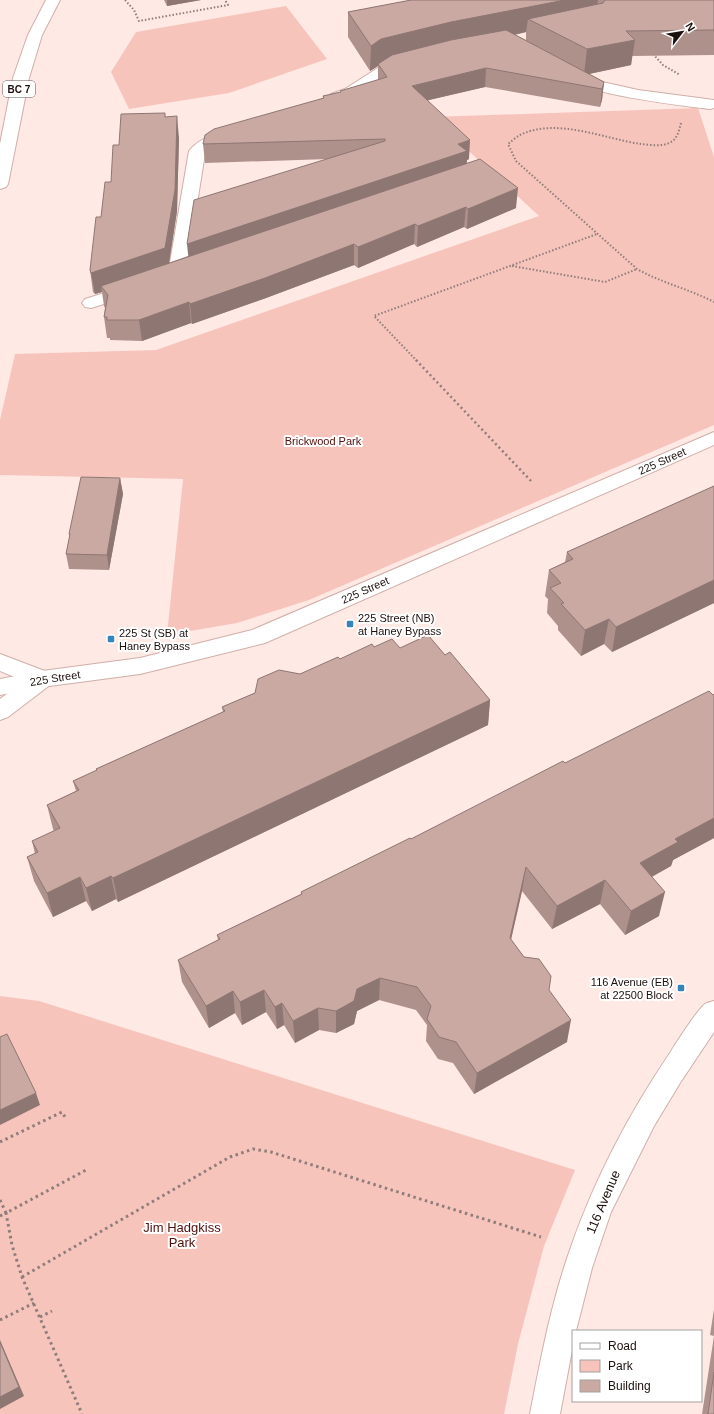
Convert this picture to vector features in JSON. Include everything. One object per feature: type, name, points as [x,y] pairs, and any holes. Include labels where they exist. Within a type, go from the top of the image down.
[{"type":"main road","name":"BC 7","points":[[0,184],[21,78],[35,35],[54,0]]},
{"type":"main road","points":[[320,103],[350,92],[386,69],[421,60]]},
{"type":"main road","points":[[563,71],[584,82],[638,95],[713,106]]},
{"type":"main road","points":[[92,303],[170,276],[197,150],[215,139],[245,129]]},
{"type":"main road","name":"225 Street","points":[[0,687],[140,666],[257,637],[714,438]]},
{"type":"main road","points":[[0,662],[42,680]]},
{"type":"main road","points":[[0,711],[42,680]]},
{"type":"main road","name":"116 Avenue","points":[[545,1414],[557,1349],[566,1313],[575,1278],[594,1220],[622,1159],[653,1102],[687,1047],[714,1012]]},
{"type":"path","points":[[125,0],[134,10],[139,21],[228,5],[225,0]]},
{"type":"path","points":[[653,54],[671,70],[692,81],[713,106]]},
{"type":"path","points":[[682,120],[677,136],[672,141],[663,144],[640,144],[560,128],[532,130],[513,137],[508,144],[512,156],[516,161],[637,269],[648,276],[703,296],[714,302]]},
{"type":"path","points":[[531,481],[374,316],[597,234]]},
{"type":"path","points":[[511,266],[605,282],[637,269]]},
{"type":"path","points":[[0,1142],[62,1112],[65,1117]]},
{"type":"path","points":[[22,1276],[230,1157],[253,1149],[271,1152],[541,1237]]},
{"type":"path","points":[[0,1216],[88,1169]]},
{"type":"path","points":[[0,1200],[6,1213],[12,1245],[22,1276],[82,1414]]},
{"type":"path","points":[[0,1320],[34,1303]]},
{"type":"path","points":[[40,1317],[52,1311]]},
{"type":"green space","points":[[286,6],[327,59],[229,93],[129,109],[111,72],[136,32]]},
{"type":"green space","name":"Brickwood Park","points":[[698,108],[714,157],[714,425],[309,600],[237,623],[167,635],[183,479],[0,475],[0,420],[15,354],[156,350],[539,216],[432,117]]},
{"type":"green space","name":"Jim Hadgkiss Park","points":[[0,996],[39,1001],[575,1170],[544,1246],[518,1344],[504,1414],[0,1414]]},
{"type":"building","points":[[411,0],[565,0],[451,22],[381,39],[371,46],[348,12]]},
{"type":"building","points":[[605,0],[714,0],[714,30],[626,31],[635,40],[587,49],[528,19],[603,3]]},
{"type":"building","points":[[506,30],[604,82],[602,89],[486,68],[412,86],[470,140],[458,144],[467,151],[187,244],[194,200],[385,141],[385,139],[203,144],[205,135],[214,129],[324,98],[323,96],[341,92],[340,91],[387,77],[378,64],[392,55],[451,40]]},
{"type":"building","points":[[165,113],[165,117],[177,116],[175,190],[165,248],[91,273],[90,270],[96,217],[101,217],[105,182],[111,182],[113,145],[119,145],[121,114]]},
{"type":"building","points":[[480,159],[518,188],[468,209],[466,207],[418,226],[415,224],[358,247],[354,244],[265,278],[190,304],[189,302],[139,320],[107,320],[107,317],[104,317],[108,295],[101,286]]},
{"type":"building","points":[[81,477],[120,478],[107,555],[66,554]]},
{"type":"building","points":[[714,486],[714,580],[616,627],[609,619],[585,630],[561,604],[564,603],[550,588],[561,583],[549,570],[573,559],[567,552]]},
{"type":"building","points":[[428,635],[445,655],[450,652],[490,700],[113,878],[111,876],[86,888],[80,877],[47,893],[27,857],[38,852],[32,841],[60,828],[47,805],[79,790],[73,781],[97,770],[96,769],[225,711],[222,707],[255,693],[258,679],[279,670],[300,674],[338,657],[340,659],[372,644],[374,647],[392,639],[400,648]]},
{"type":"building","points":[[709,691],[713,695],[714,694],[714,818],[675,839],[678,842],[640,863],[665,892],[631,911],[605,880],[557,906],[526,867],[510,938],[524,957],[539,959],[551,976],[549,990],[571,1020],[477,1073],[456,1042],[439,1037],[427,1019],[431,1006],[417,987],[380,978],[357,989],[354,1001],[336,1011],[318,1008],[293,1021],[282,1003],[275,1007],[264,990],[240,1002],[233,991],[206,1006],[178,960],[220,939],[217,935],[302,894],[301,892],[410,838],[411,839],[563,761],[565,763]]},
{"type":"building","points":[[7,1034],[36,1093],[0,1110],[0,1037]]},
{"type":"building","points":[[0,1342],[19,1387],[0,1397]]},
{"type":"building","points":[[714,1372],[714,1414],[708,1414]]},
{"type":"place","name":"225 Street (NB) at Haney Bypass","points":[[350,624]]},
{"type":"place","name":"225 St (SB) at Haney Bypass","points":[[111,639]]},
{"type":"place","name":"116 Avenue (EB) at 22500 Block","points":[[681,988]]}]
